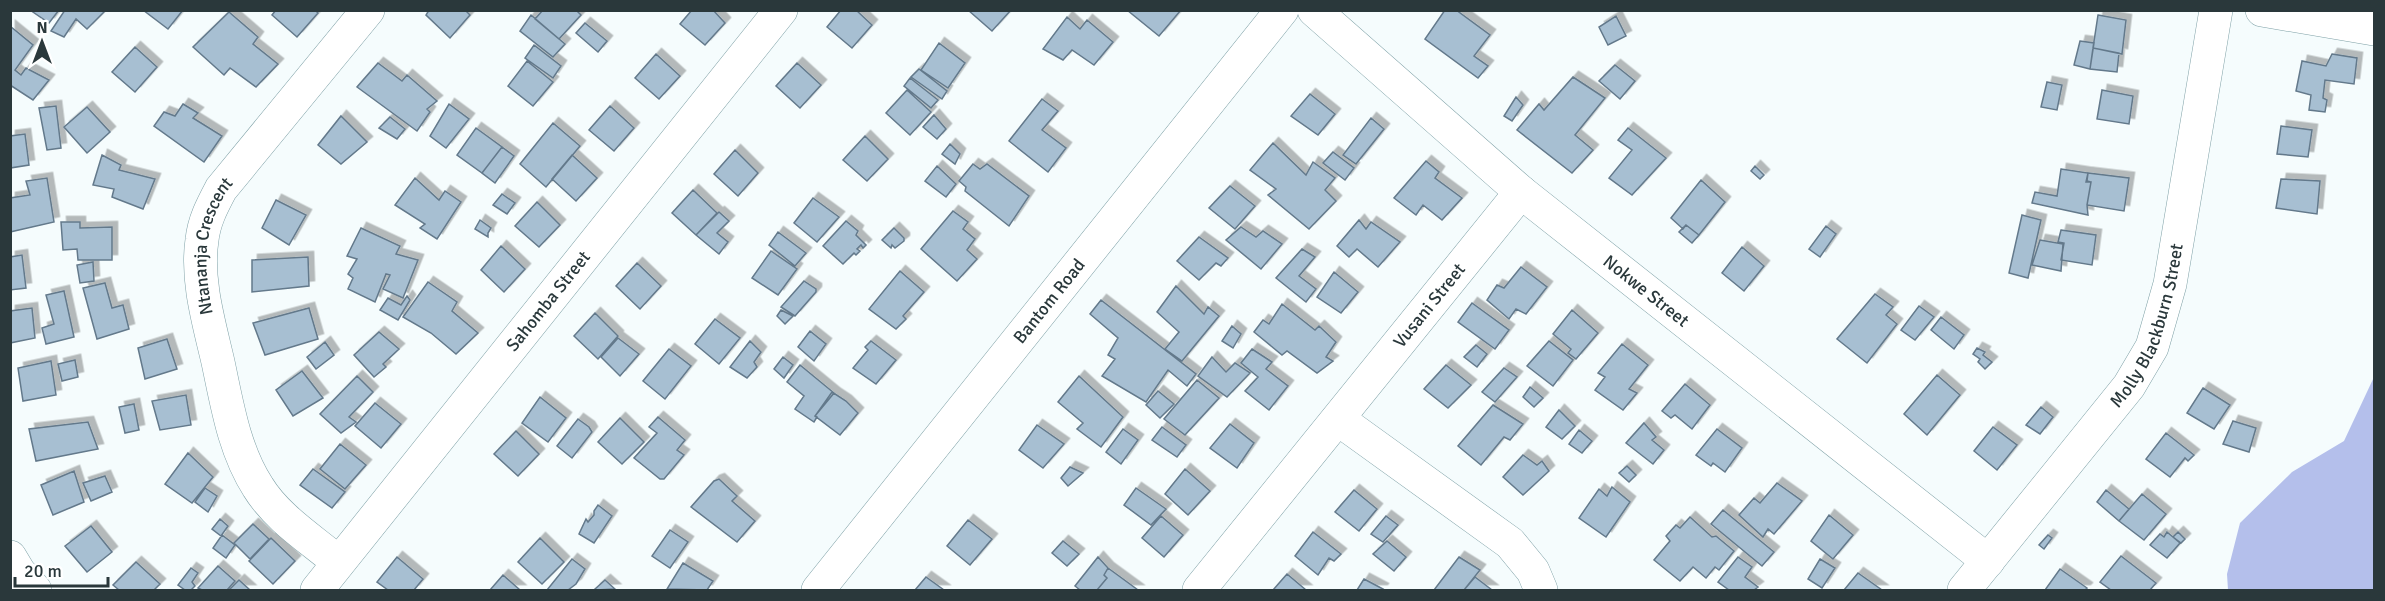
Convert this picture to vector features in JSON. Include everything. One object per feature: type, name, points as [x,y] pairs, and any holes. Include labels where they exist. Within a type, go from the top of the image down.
[{"type":"street","name":"Ntananja Crescent","points":[[338,562],[274,508],[258,487],[246,463],[234,433],[205,304],[201,241],[207,217],[221,189],[368,10]]},
{"type":"street","name":"Sahomba Street","points":[[317,591],[781,10]]},
{"type":"street","name":"Bantom Road","points":[[818,591],[1282,10]]},
{"type":"street","name":"Nokwe Street","points":[[1314,10],[1521,192],[1988,561]]},
{"type":"street","name":"Molly Blackburn Street","points":[[1964,591],[2129,386],[2152,347],[2170,284],[2216,10]]},
{"type":"street","points":[[2262,10],[2374,29]]},
{"type":"street","name":"Vusani Street","points":[[1199,591],[1521,192]]},
{"type":"street","points":[[1338,419],[1510,543],[1533,571],[1541,591]]},
{"type":"street","points":[[10,557],[35,591]]},
{"type":"water","points":[[2374,377],[2374,590],[2228,590],[2227,574],[2240,523],[2292,472],[2344,441]]},
{"type":"building","points":[[30,10],[59,10],[49,23]]},
{"type":"building","points":[[65,10],[105,11],[87,29],[76,19],[64,37],[51,31]]},
{"type":"building","points":[[143,10],[183,10],[168,29]]},
{"type":"building","points":[[276,10],[315,10],[318,13],[297,37],[272,15]]},
{"type":"building","points":[[429,10],[465,10],[470,15],[450,38],[426,15]]},
{"type":"building","points":[[543,10],[576,10],[581,15],[559,39],[535,19]]},
{"type":"building","points":[[692,10],[713,10],[725,23],[705,45],[680,24]]},
{"type":"building","points":[[841,10],[856,10],[872,25],[852,48],[827,27]]},
{"type":"building","points":[[968,10],[1011,10],[992,31]]},
{"type":"building","points":[[1127,10],[1181,10],[1159,36]]},
{"type":"building","points":[[1445,10],[1456,10],[1490,35],[1474,56],[1488,66],[1478,78],[1425,39]]},
{"type":"building","points":[[229,12],[258,37],[253,44],[278,64],[256,87],[230,68],[224,75],[193,47]]},
{"type":"building","points":[[531,15],[565,44],[553,57],[520,31]]},
{"type":"building","points":[[2098,15],[2126,20],[2122,54],[2093,48]]},
{"type":"building","points":[[1616,16],[1626,36],[1608,45],[1599,27]]},
{"type":"building","points":[[1067,17],[1080,29],[1087,20],[1113,42],[1094,65],[1072,50],[1063,60],[1043,49]]},
{"type":"building","points":[[585,23],[607,41],[598,52],[576,33]]},
{"type":"building","points":[[10,26],[33,45],[15,70],[21,75],[26,68],[49,80],[33,100],[10,85]]},
{"type":"building","points":[[2080,41],[2094,43],[2090,69],[2074,65]]},
{"type":"building","points":[[939,43],[965,63],[948,88],[921,70]]},
{"type":"building","points":[[534,45],[561,66],[553,78],[525,58]]},
{"type":"building","points":[[135,47],[157,67],[135,92],[112,72]]},
{"type":"building","points":[[2093,48],[2119,53],[2117,72],[2090,69]]},
{"type":"building","points":[[656,54],[680,76],[659,99],[635,78]]},
{"type":"building","points":[[2332,54],[2357,58],[2354,84],[2325,80],[2323,98],[2327,100],[2325,112],[2309,110],[2311,95],[2296,91],[2302,61],[2326,66]]},
{"type":"building","points":[[527,61],[553,82],[533,106],[508,86]]},
{"type":"building","points":[[378,63],[402,81],[407,75],[437,101],[427,109],[430,112],[417,131],[357,87]]},
{"type":"building","points":[[797,63],[821,85],[800,108],[776,86]]},
{"type":"building","points":[[1615,65],[1635,81],[1620,99],[1599,81]]},
{"type":"building","points":[[919,69],[947,91],[942,99],[911,77]]},
{"type":"building","points":[[1573,77],[1605,98],[1575,135],[1593,150],[1572,173],[1517,130],[1539,104],[1544,110]]},
{"type":"building","points":[[910,78],[938,100],[931,108],[904,86]]},
{"type":"building","points":[[2047,82],[2062,85],[2057,110],[2041,107]]},
{"type":"building","points":[[907,90],[931,112],[910,135],[886,113]]},
{"type":"building","points":[[2102,90],[2133,96],[2129,124],[2097,119]]},
{"type":"building","points":[[1310,94],[1335,114],[1318,135],[1291,116]]},
{"type":"building","points":[[1516,97],[1523,105],[1512,121],[1504,116]]},
{"type":"building","points":[[1042,99],[1058,111],[1042,130],[1066,148],[1048,172],[1009,141]]},
{"type":"building","points":[[183,104],[198,113],[193,118],[222,136],[204,162],[154,126],[164,112],[175,116]]},
{"type":"building","points":[[449,104],[469,119],[446,148],[430,136]]},
{"type":"building","points":[[56,106],[61,148],[47,150],[39,108]]},
{"type":"building","points":[[610,106],[634,128],[614,151],[589,130]]},
{"type":"building","points":[[87,107],[110,132],[87,153],[64,127]]},
{"type":"building","points":[[934,115],[946,129],[937,139],[923,127]]},
{"type":"building","points":[[341,116],[367,142],[341,164],[318,145]]},
{"type":"building","points":[[390,117],[405,129],[397,139],[379,128]]},
{"type":"building","points":[[1371,118],[1384,129],[1356,164],[1343,155]]},
{"type":"building","points":[[553,123],[580,146],[546,187],[520,164]]},
{"type":"building","points":[[2281,126],[2312,130],[2308,157],[2277,154]]},
{"type":"building","points":[[476,128],[502,147],[482,173],[457,155]]},
{"type":"building","points":[[1628,128],[1666,158],[1632,195],[1609,178],[1632,150],[1618,140]]},
{"type":"building","points":[[25,134],[29,165],[10,168],[10,136]]},
{"type":"building","points":[[865,136],[888,159],[867,181],[843,160]]},
{"type":"building","points":[[1273,143],[1306,175],[1313,162],[1335,178],[1325,190],[1336,201],[1309,229],[1268,195],[1276,189],[1250,170]]},
{"type":"building","points":[[950,144],[960,154],[955,164],[942,154]]},
{"type":"building","points":[[502,147],[514,156],[495,183],[482,173]]},
{"type":"building","points":[[735,150],[758,173],[738,196],[714,174]]},
{"type":"building","points":[[1333,152],[1354,168],[1345,180],[1323,163]]},
{"type":"building","points":[[102,155],[121,165],[119,170],[155,179],[143,209],[112,197],[114,189],[93,185]]},
{"type":"building","points":[[572,155],[597,178],[576,201],[552,179]]},
{"type":"building","points":[[1426,161],[1439,172],[1435,178],[1462,198],[1442,220],[1423,205],[1416,215],[1394,198]]},
{"type":"building","points":[[973,164],[980,169],[987,164],[1029,196],[1009,226],[965,191],[966,187],[959,181]]},
{"type":"building","points":[[937,166],[956,184],[946,197],[925,181]]},
{"type":"building","points":[[1755,166],[1764,175],[1760,179],[1751,171]]},
{"type":"building","points":[[2061,169],[2088,173],[2086,182],[2091,182],[2087,205],[2088,215],[2032,203],[2035,192],[2057,196]]},
{"type":"building","points":[[2088,173],[2129,178],[2124,211],[2087,205],[2091,182],[2087,181]]},
{"type":"building","points":[[47,178],[54,222],[10,232],[10,198],[30,195],[26,181]]},
{"type":"building","points":[[415,178],[439,200],[445,191],[461,202],[437,239],[420,228],[425,224],[395,205]]},
{"type":"building","points":[[2281,179],[2320,181],[2317,214],[2276,208]]},
{"type":"building","points":[[1701,180],[1725,202],[1699,235],[1686,225],[1683,229],[1671,218]]},
{"type":"building","points":[[1230,186],[1255,206],[1235,229],[1209,208]]},
{"type":"building","points":[[693,190],[717,213],[696,235],[672,213]]},
{"type":"building","points":[[502,194],[515,203],[507,214],[493,205]]},
{"type":"building","points":[[813,198],[839,217],[817,242],[794,223]]},
{"type":"building","points":[[276,200],[306,215],[289,245],[262,228]]},
{"type":"building","points":[[537,202],[560,225],[539,247],[515,226]]},
{"type":"building","points":[[953,211],[968,222],[963,229],[975,239],[967,250],[977,259],[957,281],[921,249]]},
{"type":"building","points":[[719,212],[729,221],[717,233],[728,242],[719,254],[696,235]]},
{"type":"building","points":[[2022,215],[2041,220],[2028,278],[2009,273]]},
{"type":"building","points":[[480,220],[491,228],[488,237],[475,229]]},
{"type":"building","points":[[1359,220],[1366,229],[1371,222],[1400,242],[1378,267],[1357,249],[1349,257],[1337,246]]},
{"type":"building","points":[[846,221],[858,231],[856,235],[866,245],[863,248],[861,245],[857,249],[860,251],[856,255],[854,253],[843,264],[823,246]]},
{"type":"building","points":[[61,222],[80,222],[80,228],[112,227],[112,260],[78,260],[77,249],[63,250]]},
{"type":"building","points":[[1686,225],[1699,235],[1692,243],[1679,232]]},
{"type":"building","points":[[1826,226],[1836,234],[1820,257],[1809,249]]},
{"type":"building","points":[[1241,227],[1256,237],[1263,231],[1282,244],[1261,269],[1226,240]]},
{"type":"building","points":[[361,228],[400,246],[396,254],[418,260],[403,298],[383,289],[390,275],[386,274],[375,302],[348,289],[353,278],[348,274],[357,259],[347,256]]},
{"type":"building","points":[[894,228],[904,238],[904,241],[895,248],[892,245],[891,248],[882,240]]},
{"type":"building","points":[[2061,230],[2096,235],[2092,265],[2061,260],[2064,243],[2058,242]]},
{"type":"building","points":[[778,232],[806,253],[795,266],[769,245]]},
{"type":"building","points":[[1199,237],[1228,258],[1221,266],[1216,263],[1199,280],[1177,261]]},
{"type":"building","points":[[2040,240],[2063,244],[2061,271],[2032,265]]},
{"type":"building","points":[[501,246],[525,269],[504,292],[481,270]]},
{"type":"building","points":[[1742,247],[1764,266],[1744,291],[1722,273]]},
{"type":"building","points":[[1302,249],[1315,257],[1299,276],[1316,289],[1306,302],[1276,278]]},
{"type":"building","points":[[771,251],[797,269],[778,295],[752,278]]},
{"type":"building","points":[[22,255],[26,288],[10,290],[10,257]]},
{"type":"building","points":[[308,257],[309,286],[252,292],[252,260]]},
{"type":"building","points":[[93,262],[94,281],[80,283],[77,265]]},
{"type":"building","points":[[637,263],[661,286],[640,309],[616,286]]},
{"type":"building","points":[[1521,267],[1547,287],[1526,314],[1516,309],[1509,319],[1487,300],[1497,285],[1504,288]]},
{"type":"building","points":[[900,271],[924,292],[903,316],[906,319],[896,329],[869,309]]},
{"type":"building","points":[[1334,272],[1358,292],[1341,313],[1317,297]]},
{"type":"building","points":[[804,281],[816,289],[816,292],[795,316],[781,307]]},
{"type":"building","points":[[428,282],[457,302],[452,311],[478,333],[456,354],[431,333],[403,317]]},
{"type":"building","points":[[105,283],[112,308],[123,305],[129,329],[97,339],[83,288]]},
{"type":"building","points":[[1176,286],[1204,314],[1208,307],[1219,316],[1182,361],[1165,349],[1179,332],[1157,312]]},
{"type":"building","points":[[64,291],[74,337],[46,344],[42,328],[54,324],[46,295]]},
{"type":"building","points":[[1875,294],[1893,307],[1886,315],[1897,324],[1867,363],[1837,339]]},
{"type":"building","points":[[407,296],[410,300],[398,320],[380,310],[388,298],[401,305]]},
{"type":"building","points":[[1101,300],[1196,374],[1187,386],[1168,370],[1146,402],[1102,376],[1115,359],[1108,355],[1118,338],[1090,314]]},
{"type":"building","points":[[1472,303],[1509,330],[1495,349],[1458,322]]},
{"type":"building","points":[[1282,304],[1315,330],[1319,326],[1336,342],[1326,357],[1333,361],[1317,373],[1287,351],[1282,355],[1254,332],[1263,320],[1269,324]]},
{"type":"building","points":[[1919,306],[1934,317],[1915,340],[1901,330]]},
{"type":"building","points":[[32,308],[35,338],[10,343],[10,311]]},
{"type":"building","points":[[309,308],[318,339],[265,355],[253,323]]},
{"type":"building","points":[[781,310],[793,316],[785,324],[777,316]]},
{"type":"building","points":[[1572,310],[1598,333],[1576,359],[1568,353],[1571,349],[1553,334]]},
{"type":"building","points":[[595,313],[618,336],[598,359],[574,336]]},
{"type":"building","points":[[1941,317],[1964,335],[1954,349],[1931,330]]},
{"type":"building","points":[[715,319],[740,338],[719,364],[695,344]]},
{"type":"building","points":[[1232,326],[1241,334],[1233,348],[1222,341]]},
{"type":"building","points":[[810,331],[826,344],[814,361],[798,347]]},
{"type":"building","points":[[379,332],[399,349],[383,364],[386,367],[374,377],[354,355]]},
{"type":"building","points":[[618,338],[639,354],[620,376],[601,357]]},
{"type":"building","points":[[167,339],[177,369],[145,379],[138,348]]},
{"type":"building","points":[[750,341],[761,352],[754,362],[757,367],[747,378],[730,367]]},
{"type":"building","points":[[871,341],[896,360],[876,384],[853,368],[868,350],[865,347]]},
{"type":"building","points":[[1549,341],[1573,360],[1553,386],[1527,366]]},
{"type":"building","points":[[325,342],[334,355],[316,369],[307,357]]},
{"type":"building","points":[[1622,344],[1648,365],[1629,389],[1637,393],[1623,410],[1595,390],[1605,377],[1598,373]]},
{"type":"building","points":[[1476,345],[1487,354],[1477,367],[1464,357]]},
{"type":"building","points":[[1977,348],[1985,352],[1983,355],[1992,362],[1985,369],[1978,362],[1980,359],[1973,354]]},
{"type":"building","points":[[669,349],[691,366],[665,399],[643,381]]},
{"type":"building","points":[[1252,349],[1272,362],[1266,369],[1288,386],[1269,410],[1245,391],[1258,377],[1241,363]]},
{"type":"building","points":[[783,357],[793,365],[784,378],[774,369]]},
{"type":"building","points":[[1212,357],[1226,372],[1235,363],[1250,373],[1227,397],[1198,376]]},
{"type":"building","points":[[75,360],[78,377],[62,381],[58,364]]},
{"type":"building","points":[[51,361],[56,395],[23,401],[18,368]]},
{"type":"building","points":[[800,365],[834,393],[815,416],[817,417],[814,422],[795,409],[804,396],[787,382]]},
{"type":"building","points":[[1446,365],[1471,385],[1448,408],[1424,389]]},
{"type":"building","points":[[1504,368],[1517,377],[1495,402],[1482,392]]},
{"type":"building","points":[[302,371],[323,398],[293,416],[276,390]]},
{"type":"building","points":[[1937,375],[1960,395],[1927,435],[1904,414]]},
{"type":"building","points":[[357,376],[373,392],[349,417],[356,422],[341,433],[320,414]]},
{"type":"building","points":[[1079,376],[1123,417],[1101,447],[1077,429],[1083,423],[1058,402]]},
{"type":"building","points":[[1197,380],[1219,398],[1185,435],[1164,419]]},
{"type":"building","points":[[1685,384],[1710,405],[1692,429],[1675,415],[1671,418],[1662,411]]},
{"type":"building","points":[[1530,387],[1543,398],[1534,407],[1523,397]]},
{"type":"building","points":[[2203,388],[2230,405],[2214,429],[2187,413]]},
{"type":"building","points":[[1158,391],[1174,404],[1160,418],[1146,405]]},
{"type":"building","points":[[832,392],[858,413],[840,435],[815,416]]},
{"type":"building","points":[[186,395],[191,425],[160,430],[152,401]]},
{"type":"building","points":[[540,397],[566,418],[548,442],[522,423]]},
{"type":"building","points":[[375,403],[401,424],[381,448],[355,426]]},
{"type":"building","points":[[134,404],[139,430],[125,433],[119,407]]},
{"type":"building","points":[[1493,405],[1523,424],[1510,440],[1504,437],[1481,465],[1458,446]]},
{"type":"building","points":[[2041,407],[2053,417],[2040,434],[2026,425]]},
{"type":"building","points":[[1559,410],[1575,426],[1562,439],[1546,427]]},
{"type":"building","points":[[658,417],[685,440],[677,450],[684,455],[664,479],[660,479],[634,458],[657,433],[649,427]]},
{"type":"building","points":[[620,418],[644,442],[622,464],[598,442]]},
{"type":"building","points":[[578,419],[592,432],[572,458],[557,446]]},
{"type":"building","points":[[2233,421],[2256,428],[2249,452],[2223,444]]},
{"type":"building","points":[[88,422],[98,449],[36,461],[29,429]]},
{"type":"building","points":[[1644,423],[1656,437],[1652,440],[1664,450],[1653,464],[1626,443]]},
{"type":"building","points":[[1230,424],[1254,443],[1237,468],[1210,448]]},
{"type":"building","points":[[1037,425],[1064,444],[1043,468],[1019,450]]},
{"type":"building","points":[[1162,427],[1186,445],[1177,457],[1152,440]]},
{"type":"building","points":[[1993,427],[2017,445],[1997,470],[1974,451]]},
{"type":"building","points":[[1123,429],[1138,440],[1121,464],[1106,452]]},
{"type":"building","points":[[1717,429],[1742,448],[1725,472],[1713,463],[1711,466],[1696,455]]},
{"type":"building","points":[[1579,430],[1592,441],[1582,453],[1569,444]]},
{"type":"building","points":[[516,431],[539,454],[518,476],[494,454]]},
{"type":"building","points":[[2166,433],[2194,455],[2188,461],[2185,458],[2170,477],[2146,459]]},
{"type":"building","points":[[340,444],[366,465],[345,489],[320,469]]},
{"type":"building","points":[[188,453],[213,477],[192,503],[165,484]]},
{"type":"building","points":[[1523,455],[1537,465],[1542,461],[1549,471],[1523,495],[1503,477]]},
{"type":"building","points":[[1627,466],[1636,475],[1629,482],[1619,473]]},
{"type":"building","points":[[1070,467],[1083,473],[1068,486],[1061,478]]},
{"type":"building","points":[[313,469],[345,492],[332,508],[300,485]]},
{"type":"building","points":[[1185,469],[1210,491],[1188,515],[1165,494]]},
{"type":"building","points":[[74,471],[84,502],[53,515],[41,485]]},
{"type":"building","points":[[105,476],[112,492],[91,501],[83,483]]},
{"type":"building","points":[[719,479],[737,496],[732,501],[755,521],[737,542],[691,507],[714,481]]},
{"type":"building","points":[[1777,483],[1802,501],[1774,534],[1768,529],[1763,537],[1739,515],[1754,498],[1760,503]]},
{"type":"building","points":[[1612,487],[1630,502],[1606,537],[1579,518],[1599,489],[1607,496]]},
{"type":"building","points":[[205,488],[217,496],[208,512],[195,502]]},
{"type":"building","points":[[1136,488],[1166,509],[1151,525],[1124,505]]},
{"type":"building","points":[[1354,490],[1377,509],[1359,531],[1335,512]]},
{"type":"building","points":[[2106,490],[2129,509],[2119,521],[2097,502]]},
{"type":"building","points":[[2142,494],[2166,514],[2144,540],[2119,521]]},
{"type":"building","points":[[598,505],[612,516],[594,543],[579,534],[586,519],[588,522]]},
{"type":"building","points":[[1723,510],[1774,552],[1762,566],[1711,524]]},
{"type":"building","points":[[1829,515],[1853,535],[1833,559],[1811,541]]},
{"type":"building","points":[[1161,516],[1183,535],[1164,557],[1142,538]]},
{"type":"building","points":[[1386,516],[1398,525],[1383,542],[1371,534]]},
{"type":"building","points":[[1690,517],[1712,537],[1716,536],[1734,551],[1719,570],[1715,567],[1706,578],[1693,567],[1680,581],[1654,560],[1670,541],[1666,536],[1676,525],[1680,528]]},
{"type":"building","points":[[220,519],[228,526],[221,536],[212,529]]},
{"type":"building","points":[[968,520],[992,539],[970,565],[947,546]]},
{"type":"building","points":[[253,524],[269,539],[250,559],[234,543]]},
{"type":"building","points":[[91,526],[112,552],[87,572],[65,546]]},
{"type":"building","points":[[670,530],[688,542],[670,568],[652,556]]},
{"type":"building","points":[[1313,532],[1341,554],[1334,561],[1329,558],[1318,575],[1295,556]]},
{"type":"building","points":[[2167,532],[2180,543],[2167,558],[2150,545],[2160,534],[2164,537]]},
{"type":"building","points":[[2178,532],[2185,539],[2181,543],[2173,537]]},
{"type":"building","points":[[222,535],[235,545],[226,558],[213,548]]},
{"type":"building","points":[[2048,535],[2052,538],[2044,549],[2039,545]]},
{"type":"building","points":[[271,538],[295,561],[273,584],[249,561]]},
{"type":"building","points":[[540,538],[564,562],[542,584],[518,562]]},
{"type":"building","points":[[1063,541],[1079,554],[1067,566],[1052,553]]},
{"type":"building","points":[[1387,541],[1406,557],[1394,571],[1373,554]]},
{"type":"building","points":[[2121,556],[2156,583],[2150,590],[2111,590],[2100,582]]},
{"type":"building","points":[[397,557],[423,579],[414,590],[388,590],[377,582]]},
{"type":"building","points":[[1098,557],[1108,568],[1104,575],[1107,578],[1097,590],[1080,590],[1075,586]]},
{"type":"building","points":[[1459,557],[1480,570],[1464,590],[1434,590]]},
{"type":"building","points":[[1738,557],[1752,567],[1745,577],[1758,587],[1754,590],[1729,590],[1718,582]]},
{"type":"building","points":[[572,559],[585,569],[576,584],[568,590],[547,590]]},
{"type":"building","points":[[1820,559],[1835,568],[1822,588],[1808,579]]},
{"type":"building","points":[[136,562],[160,584],[154,590],[119,590],[113,585]]},
{"type":"building","points":[[683,563],[713,581],[707,590],[667,589]]},
{"type":"building","points":[[218,566],[235,581],[227,590],[198,588]]},
{"type":"building","points":[[191,568],[198,573],[192,582],[195,586],[191,590],[185,590],[178,585]]},
{"type":"building","points":[[1108,568],[1138,590],[1097,590],[1107,578],[1104,575]]},
{"type":"building","points":[[2060,569],[2087,588],[2085,590],[2045,590]]},
{"type":"building","points":[[1858,573],[1882,590],[1844,590]]},
{"type":"building","points":[[1287,574],[1306,590],[1273,590]]},
{"type":"building","points":[[503,575],[520,590],[490,590]]},
{"type":"building","points":[[926,577],[944,590],[915,590]]},
{"type":"building","points":[[1475,577],[1492,590],[1464,590]]},
{"type":"building","points":[[1364,579],[1383,589],[1357,590]]},
{"type":"building","points":[[239,580],[250,590],[229,590]]},
{"type":"building","points":[[605,580],[615,589],[595,589]]}]
